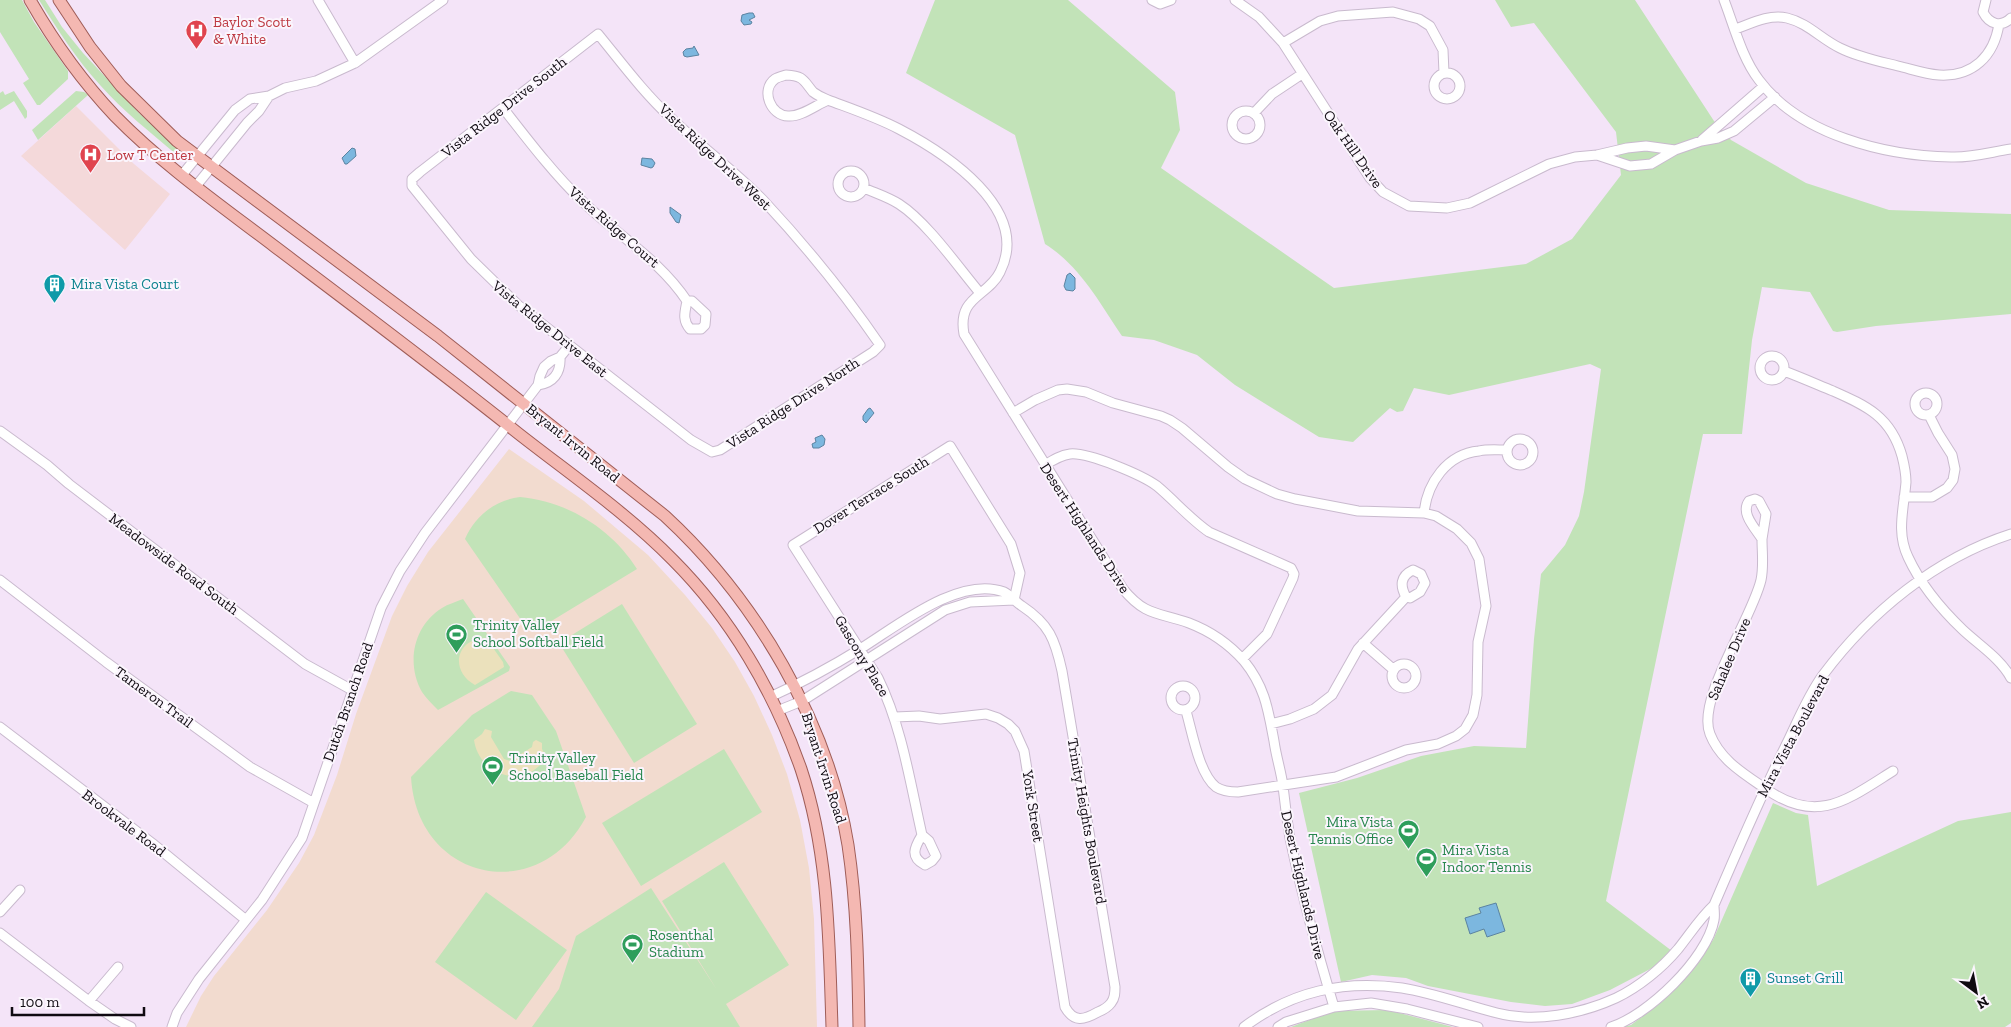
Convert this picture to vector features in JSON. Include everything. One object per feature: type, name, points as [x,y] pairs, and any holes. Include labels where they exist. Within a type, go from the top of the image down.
[{"type":"main road","name":"Bryant Irvin Road","points":[[30,0],[54,39],[87,84],[133,133],[196,186],[508,425],[640,530],[672,559],[722,618],[747,654],[770,697],[801,771],[820,847],[828,923],[832,1027]]},
{"type":"main road","name":"Bryant Irvin Road","points":[[59,0],[90,47],[121,86],[153,119],[211,167],[438,336],[524,403],[665,516],[690,539],[720,573],[766,636],[802,701],[837,799],[848,846],[856,926],[859,1027]]},
{"type":"street","points":[[318,0],[355,63]]},
{"type":"street","points":[[182,175],[235,110],[250,99],[268,96],[285,88],[316,81],[355,63],[443,0]]},
{"type":"street","points":[[1152,0],[1160,4],[1168,3],[1171,0]]},
{"type":"street","name":"Oak Hill Drive","points":[[1235,0],[1259,17],[1282,43],[1370,178],[1384,192],[1409,206],[1447,208],[1470,203],[1549,164],[1575,157],[1646,146],[1675,150]]},
{"type":"street","points":[[1724,0],[1748,62],[1764,86],[1793,112],[1831,134],[1890,150],[1952,157],[2011,149]]},
{"type":"street","points":[[1986,0],[1983,7],[1989,21],[1999,24],[2011,18]]},
{"type":"street","points":[[1282,43],[1320,22],[1338,16],[1392,12],[1419,19],[1430,26],[1437,35],[1443,50],[1444,74]]},
{"type":"street","points":[[1736,30],[1772,17],[1785,17],[1804,24],[1837,47],[1856,56],[1939,75],[1955,74],[1971,69],[1986,56],[1996,40],[1999,24]]},
{"type":"street","name":"Vista Ridge Drive South","points":[[411,183],[420,172],[598,34]]},
{"type":"street","name":"Vista Ridge Drive West","points":[[598,34],[646,93],[670,118],[733,170],[769,207],[858,314],[880,345],[873,352]]},
{"type":"street","points":[[1254,113],[1272,94],[1302,74]]},
{"type":"street","name":"Desert Highlands Drive","points":[[828,100],[799,114],[788,116],[778,113],[770,104],[769,86],[775,79],[786,75],[797,75],[806,80],[814,93],[899,129],[954,164],[975,180],[990,198],[1005,230],[1007,246],[1005,260],[999,274],[964,312],[962,323],[964,334],[1123,590],[1132,600],[1147,611],[1187,622],[1219,639],[1242,660],[1261,685],[1283,784],[1292,845],[1334,1006]]},
{"type":"street","name":"Oak Hill Drive","points":[[1701,141],[1764,86]]},
{"type":"street","points":[[196,186],[259,111],[268,96]]},
{"type":"street","name":"Oak Hill Drive","points":[[1596,155],[1630,166],[1651,164],[1675,150],[1701,141],[1718,138],[1734,131],[1775,97]]},
{"type":"street","name":"Vista Ridge Court","points":[[503,108],[559,178],[605,223],[656,263],[677,286],[687,301]]},
{"type":"street","points":[[230,118],[243,128]]},
{"type":"street","name":"Vista Ridge Drive East","points":[[411,183],[445,228],[490,279],[518,305],[691,440],[712,452]]},
{"type":"street","points":[[864,188],[898,203],[910,212],[980,294]]},
{"type":"street","name":"Dutch Branch Road","points":[[172,1027],[178,1013],[200,979],[262,900],[302,838],[381,608],[400,571],[425,533],[538,385],[544,368],[551,361],[560,357],[569,346]]},
{"type":"street","name":"Vista Ridge Drive North","points":[[712,452],[720,450],[873,352]]},
{"type":"street","name":"Dutch Branch Road","points":[[538,385],[545,384],[556,376],[560,357]]},
{"type":"street","points":[[1784,371],[1857,401],[1872,410],[1886,423],[1899,445],[1905,465],[1906,480],[1900,526],[1908,556],[1921,579],[1955,622],[2002,665],[2011,678]]},
{"type":"street","points":[[1013,413],[1035,400],[1058,390],[1067,389],[1086,392],[1114,403],[1170,420],[1239,476],[1277,494],[1358,511],[1424,513],[1436,516],[1457,529],[1471,543],[1479,559],[1486,606],[1478,642],[1477,694],[1473,715],[1465,729],[1456,736],[1438,744],[1406,750],[1336,777],[1230,792],[1216,787],[1206,775],[1186,710]]},
{"type":"street","points":[[1904,497],[1932,497],[1947,488],[1953,480],[1955,469],[1952,455],[1929,415]]},
{"type":"street","name":"Meadowside Road South","points":[[0,431],[47,465],[69,484],[305,664],[352,690]]},
{"type":"street","name":"Dover Terrace South","points":[[792,545],[950,446],[1011,544],[1020,573],[1014,600]]},
{"type":"street","points":[[1424,513],[1425,502],[1431,485],[1444,468],[1471,452],[1506,450]]},
{"type":"street","points":[[1045,464],[1065,455],[1080,454],[1122,468],[1156,486],[1209,532],[1291,568],[1294,574],[1293,578],[1272,625],[1267,634],[1242,660]]},
{"type":"street","name":"Mira Vista Boulevard","points":[[1611,1027],[1620,1024],[1663,996],[1689,966],[1705,942],[1714,920],[1714,905],[1764,788],[1822,676],[1871,620],[1921,579],[1990,540],[2011,534]]},
{"type":"street","name":"Sahalee Drive","points":[[1762,539],[1763,562],[1761,581],[1713,692],[1708,721],[1710,732],[1720,751],[1733,766],[1764,788],[1791,804],[1809,808],[1841,802],[1893,771]]},
{"type":"street","name":"Gascony Place","points":[[792,545],[878,678],[895,717],[922,835]]},
{"type":"street","name":"Tameron Trail","points":[[0,580],[106,662],[250,767],[314,803]]},
{"type":"street","name":"Trinity Heights Boulevard","points":[[770,697],[794,686],[860,649],[948,596],[978,589],[1004,592],[1034,614],[1044,624],[1057,647],[1115,987],[1115,996],[1111,1003],[1086,1018],[1079,1020],[1073,1018],[1065,1007]]},
{"type":"street","points":[[1271,724],[1301,715],[1323,703],[1332,695],[1363,643],[1406,596]]},
{"type":"street","points":[[777,711],[802,701],[945,610],[970,602],[1014,600]]},
{"type":"street","points":[[1363,643],[1394,670]]},
{"type":"street","name":"York Street","points":[[895,717],[919,716],[940,719],[986,714],[998,718],[1015,731],[1024,752],[1065,1007]]},
{"type":"street","name":"Brookvale Road","points":[[0,727],[152,843],[246,920]]},
{"type":"street","points":[[0,912],[20,890]]},
{"type":"street","name":"Mira Vista Boulevard","points":[[1244,1027],[1295,999],[1328,988],[1360,984],[1403,988],[1498,1014],[1519,1017],[1540,1017],[1590,1007],[1615,998],[1657,970],[1671,956],[1703,915],[1714,905]]},
{"type":"street","points":[[0,933],[89,1001],[115,1019],[132,1027]]},
{"type":"street","points":[[89,1001],[118,967]]},
{"type":"street","points":[[1278,1027],[1286,1022],[1334,1006],[1371,1003],[1407,1009],[1478,1027]]},
{"type":"shaded area","points":[[76,106],[134,164],[170,194],[125,250],[21,156]]},
{"type":"shaded area","points":[[509,449],[584,501],[648,555],[712,628],[735,662],[754,696],[787,774],[800,820],[809,868],[814,919],[817,1027],[186,1027],[201,996],[214,976],[267,910],[299,863],[314,835],[337,775],[356,714],[392,616],[407,586],[428,552]]},
{"type":"green space","points":[[0,0],[22,0],[34,22],[68,71],[68,79],[40,105],[37,105],[23,83],[29,79],[0,32]]},
{"type":"green space","points":[[39,0],[45,0],[62,27],[83,53],[139,113],[178,147],[184,155],[182,157],[177,155],[137,121],[100,85],[75,55]]},
{"type":"green space","points":[[935,0],[1068,0],[1175,92],[1180,130],[1161,168],[1334,288],[1526,264],[1572,239],[1621,175],[1616,132],[1534,23],[1511,27],[1495,0],[1635,0],[1714,121],[1731,140],[1806,183],[1889,210],[2011,214],[2011,314],[1876,326],[1837,332],[1833,331],[1810,292],[1762,287],[1752,340],[1742,434],[1703,434],[1606,901],[1672,951],[1656,966],[1610,990],[1572,1004],[1545,1006],[1511,1002],[1428,986],[1406,978],[1372,975],[1341,982],[1299,793],[1357,778],[1421,756],[1474,746],[1526,748],[1541,574],[1565,545],[1579,516],[1601,369],[1590,364],[1449,395],[1414,388],[1403,411],[1397,412],[1390,408],[1353,442],[1319,437],[1235,385],[1197,355],[1154,340],[1122,336],[1079,274],[1069,263],[1045,244],[1015,135],[906,73]]},
{"type":"green space","points":[[3,91],[5,95],[14,91],[27,111],[25,119],[14,101],[0,110],[0,93]]},
{"type":"green space","points":[[76,91],[84,92],[88,95],[38,140],[32,130]]},
{"type":"green space","points":[[520,497],[555,504],[587,520],[615,541],[637,569],[535,631],[528,630],[465,539],[480,516],[502,502]]},
{"type":"green space","name":"Trinity Valley School Softball Field","points":[[463,599],[510,667],[509,671],[438,710],[422,692],[417,681],[414,670],[415,646],[424,625],[432,616],[444,607]]},
{"type":"green space","points":[[622,604],[697,724],[634,763],[559,643]]},
{"type":"green space","name":"Trinity Valley School Baseball Field","points":[[511,691],[532,695],[556,731],[586,817],[565,845],[539,863],[511,871],[483,870],[456,859],[434,840],[418,812],[411,777],[472,715]]},
{"type":"green space","points":[[724,749],[762,812],[641,886],[602,823]]},
{"type":"green space","points":[[1773,803],[1796,813],[1808,815],[1817,886],[1958,821],[2011,812],[2011,1023],[2005,1027],[1622,1027],[1631,1025],[1663,1001],[1713,940]]},
{"type":"green space","name":"Rosenthal Stadium","points":[[724,862],[789,965],[726,1004],[740,1027],[532,1027],[559,989],[576,936],[651,888],[717,990],[662,901]]},
{"type":"green space","points":[[486,892],[567,950],[516,1020],[435,962]]},
{"type":"green space","points":[[1388,1010],[1453,1027],[1291,1027],[1333,1011]]},
{"type":"sand","points":[[486,638],[503,662],[504,667],[475,685],[462,672],[459,664],[460,656],[462,649],[468,643],[476,639]]},
{"type":"sand","points":[[485,729],[492,731],[491,737],[504,759],[510,761],[532,747],[533,742],[536,740],[542,743],[542,749],[546,757],[537,768],[527,774],[516,776],[504,775],[485,763],[478,752],[474,740]]},
{"type":"water","points":[[753,13],[755,17],[749,20],[752,22],[751,24],[744,25],[741,21],[742,15]]},
{"type":"water","points":[[694,46],[699,55],[684,56],[683,52],[686,49],[693,48]]},
{"type":"water","points":[[352,148],[355,149],[356,156],[345,164],[342,158]]},
{"type":"water","points":[[642,158],[652,159],[655,163],[653,167],[641,165]]},
{"type":"water","points":[[670,207],[681,215],[679,223],[676,222],[670,213]]},
{"type":"water","points":[[1070,273],[1075,278],[1075,289],[1073,291],[1066,290],[1064,286],[1067,275]]},
{"type":"water","points":[[870,408],[874,413],[866,423],[863,420],[863,416]]},
{"type":"water","points":[[822,435],[825,439],[824,445],[819,448],[813,448],[812,444],[816,442],[815,438]]},
{"type":"water","points":[[1496,903],[1505,931],[1487,937],[1484,929],[1470,934],[1465,918],[1481,913],[1479,908]]},
{"type":"place","name":"Baylor Scott & White","points":[[197,50]]},
{"type":"place","name":"Low T Center","points":[[91,174]]},
{"type":"place","name":"Mira Vista Court","points":[[55,303]]},
{"type":"place","name":"Trinity Valley School Softball Field","points":[[457,653]]},
{"type":"place","name":"Trinity Valley School Baseball Field","points":[[493,786]]},
{"type":"place","name":"Mira Vista Tennis Office","points":[[1409,850]]},
{"type":"place","name":"Mira Vista Indoor Tennis","points":[[1426,878]]},
{"type":"place","name":"Rosenthal Stadium","points":[[633,963]]},
{"type":"place","name":"Sunset Grill","points":[[1751,997]]}]
